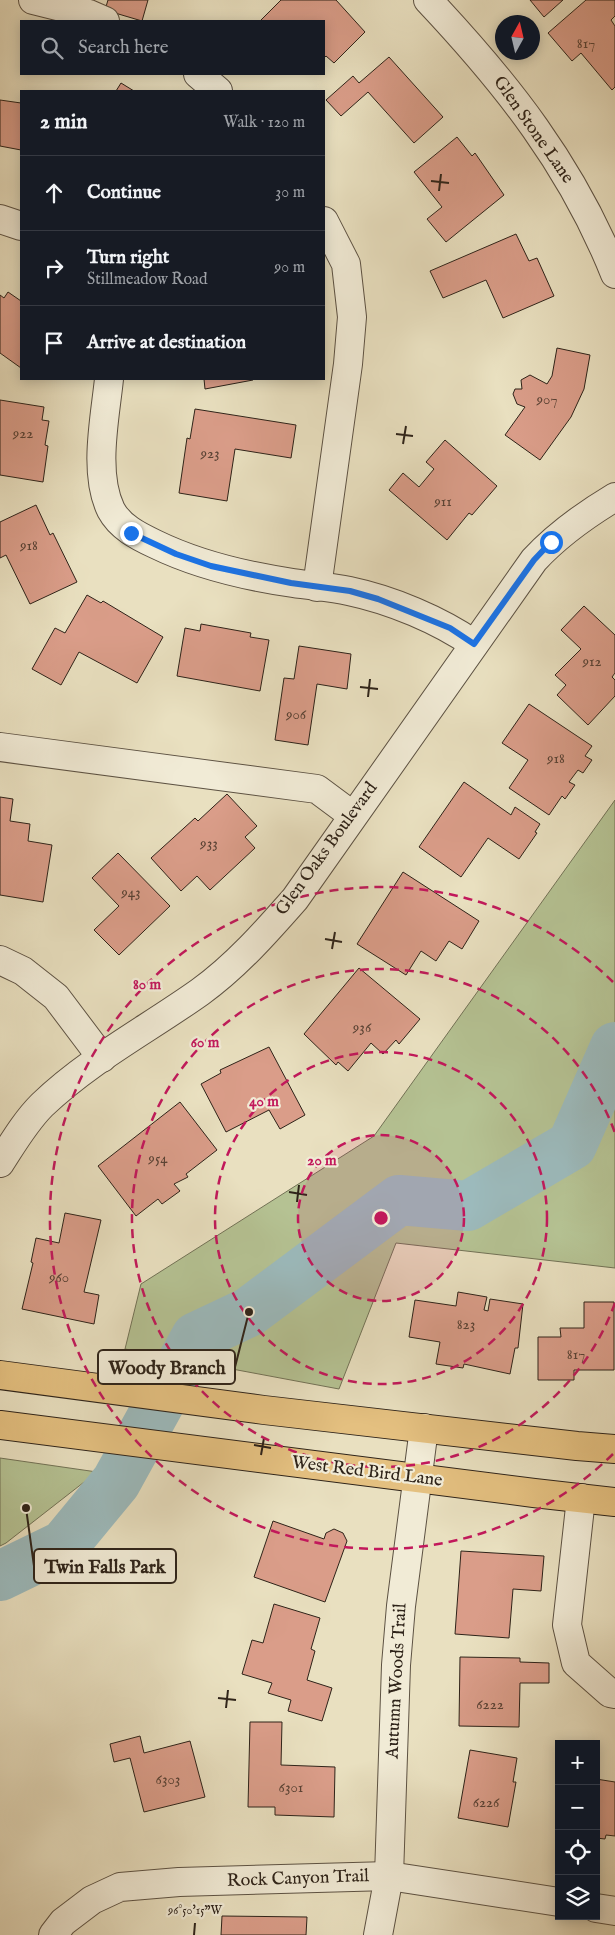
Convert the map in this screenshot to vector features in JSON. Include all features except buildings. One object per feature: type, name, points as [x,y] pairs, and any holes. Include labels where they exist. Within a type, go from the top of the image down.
[{"type":"main road","points":[[0,1374],[264,1410],[615,1449]]},
{"type":"main road","name":"West Red Bird Lane","points":[[0,1425],[615,1502]]},
{"type":"street","points":[[33,0],[89,14],[103,20]]},
{"type":"street","name":"Glen Stone Lane","points":[[428,0],[467,41],[519,104],[557,159],[600,237],[615,274]]},
{"type":"street","points":[[199,75],[217,90]]},
{"type":"street","points":[[0,219],[20,226]]},
{"type":"street","points":[[317,587],[348,364],[352,317],[346,264],[325,223]]},
{"type":"street","points":[[109,380],[102,444],[102,476],[105,496],[112,512],[131,533],[176,554],[211,566],[317,587],[350,591],[378,599],[450,628],[474,644]]},
{"type":"street","name":"Glen Oaks Boulevard","points":[[0,1162],[41,1106],[56,1092],[102,1058],[202,991],[262,937],[295,898],[534,560],[551,542],[615,497]]},
{"type":"street","points":[[0,747],[317,789],[352,815]]},
{"type":"street","points":[[0,960],[23,971],[56,997],[102,1058]]},
{"type":"street","name":"Autumn Woods Trail","points":[[378,1935],[389,1876],[396,1665],[401,1606],[424,1428]]},
{"type":"street","points":[[580,1498],[566,1625],[576,1663],[610,1693],[615,1694]]},
{"type":"street","name":"Rock Canyon Trail","points":[[53,1935],[63,1922],[92,1900],[120,1887],[179,1882],[389,1876],[555,1901]]},
{"type":"street","points":[[600,1909],[615,1911]]},
{"type":"green space","points":[[615,800],[615,1268],[396,1243],[339,1389],[125,1349],[141,1284],[374,1136]]},
{"type":"green space","points":[[0,1458],[97,1472],[0,1546]]},
{"type":"waterway","points":[[0,1576],[64,1545],[116,1482],[196,1337],[249,1312],[399,1200],[468,1206],[572,1145],[615,1047]]},
{"type":"place","name":"Woody Branch","points":[[249,1312]]},
{"type":"place","name":"Twin Falls Park","points":[[26,1508]]},
{"type":"route","points":[[131,533],[176,554],[211,566],[291,583],[350,591],[378,599],[450,628],[474,644],[534,560],[551,542]]}]
